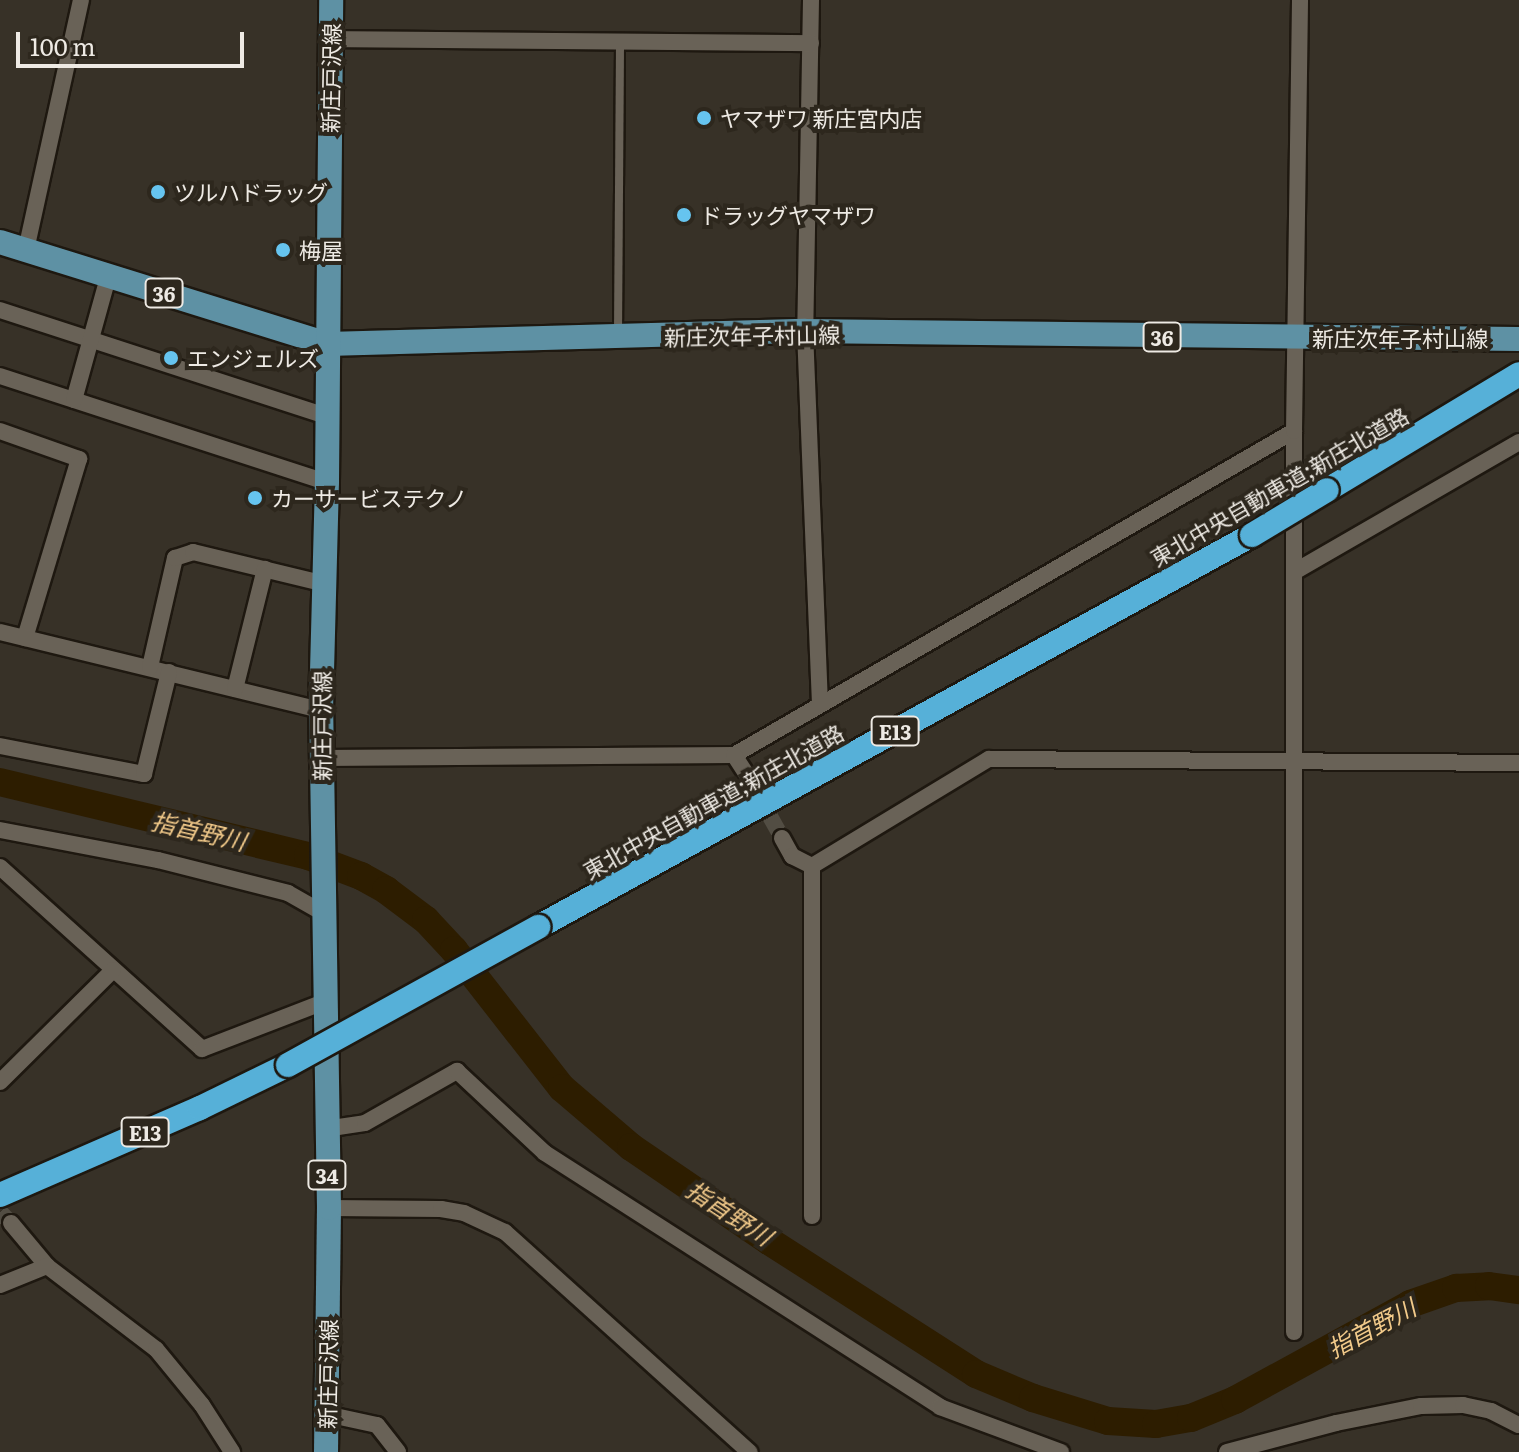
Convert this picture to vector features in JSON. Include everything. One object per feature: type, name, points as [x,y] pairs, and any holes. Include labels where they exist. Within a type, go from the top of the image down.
[{"type":"highway","name":"東北中央自動車道;新庄北道路","points":[[0,1195],[200,1108],[288,1065],[1252,535],[1519,374]]},
{"type":"main road","name":"新庄戸沢線","points":[[326,1452],[329,1208],[325,1129],[326,906],[322,830],[321,583],[327,482],[331,0]]},
{"type":"main road","name":"新庄次年子村山線","points":[[0,242],[109,274],[280,332],[327,344],[805,331],[1519,339]]},
{"type":"street","points":[[26,250],[81,0]]},
{"type":"street","points":[[811,0],[805,331],[820,705]]},
{"type":"street","points":[[1294,1332],[1294,431],[1300,0]]},
{"type":"street","points":[[330,39],[811,43]]},
{"type":"street","points":[[74,400],[109,274]]},
{"type":"street","points":[[0,310],[327,416]]},
{"type":"street","points":[[0,376],[327,482]]},
{"type":"street","points":[[0,431],[79,459],[25,638]]},
{"type":"street","points":[[322,758],[734,755],[1294,431]]},
{"type":"street","points":[[1294,572],[1519,442]]},
{"type":"street","points":[[150,667],[175,558],[193,552],[321,583]]},
{"type":"street","points":[[235,689],[265,569]]},
{"type":"street","points":[[0,632],[321,710]]},
{"type":"street","points":[[0,746],[144,774],[169,672]]},
{"type":"street","points":[[734,755],[747,775]]},
{"type":"street","points":[[812,866],[989,759],[1519,763]]},
{"type":"street","points":[[0,830],[158,860],[288,893],[326,906]]},
{"type":"street","points":[[782,838],[792,856],[812,866]]},
{"type":"street","points":[[812,866],[812,1216]]},
{"type":"street","points":[[0,867],[202,1049],[324,1002]]},
{"type":"street","points":[[0,1082],[113,970]]},
{"type":"street","points":[[325,1129],[365,1123],[457,1071],[545,1153],[940,1407],[1061,1452]]},
{"type":"street","points":[[329,1208],[441,1209],[464,1213],[505,1232],[749,1452]]},
{"type":"street","points":[[11,1223],[47,1266],[156,1349],[202,1405],[232,1452]]},
{"type":"street","points":[[0,1285],[47,1266]]},
{"type":"street","points":[[1227,1452],[1336,1423],[1421,1406],[1463,1405],[1491,1411],[1519,1425]]},
{"type":"street","points":[[326,1414],[377,1425],[398,1452]]},
{"type":"lane","points":[[618,338],[620,42]]},
{"type":"waterway","name":"指首野川","points":[[0,782],[308,856],[361,876],[386,890],[426,920],[454,950],[562,1088],[631,1147],[769,1241],[976,1374],[1033,1398],[1108,1421],[1156,1424],[1191,1418],[1235,1400],[1410,1304],[1456,1288],[1489,1286],[1519,1290]]},
{"type":"tunnel","points":[[747,775],[782,838]]},
{"type":"tunnel","points":[[0,1212],[11,1223]]},
{"type":"place","name":"ヤマザワ 新庄宮内店","points":[[704,118]]},
{"type":"place","name":"ツルハドラッグ","points":[[158,192]]},
{"type":"place","name":"ドラッグヤマザワ","points":[[684,215]]},
{"type":"place","name":"梅屋","points":[[283,250]]},
{"type":"place","name":"エンジェルズ","points":[[171,358]]},
{"type":"place","name":"カーサービステクノ","points":[[255,498]]}]
